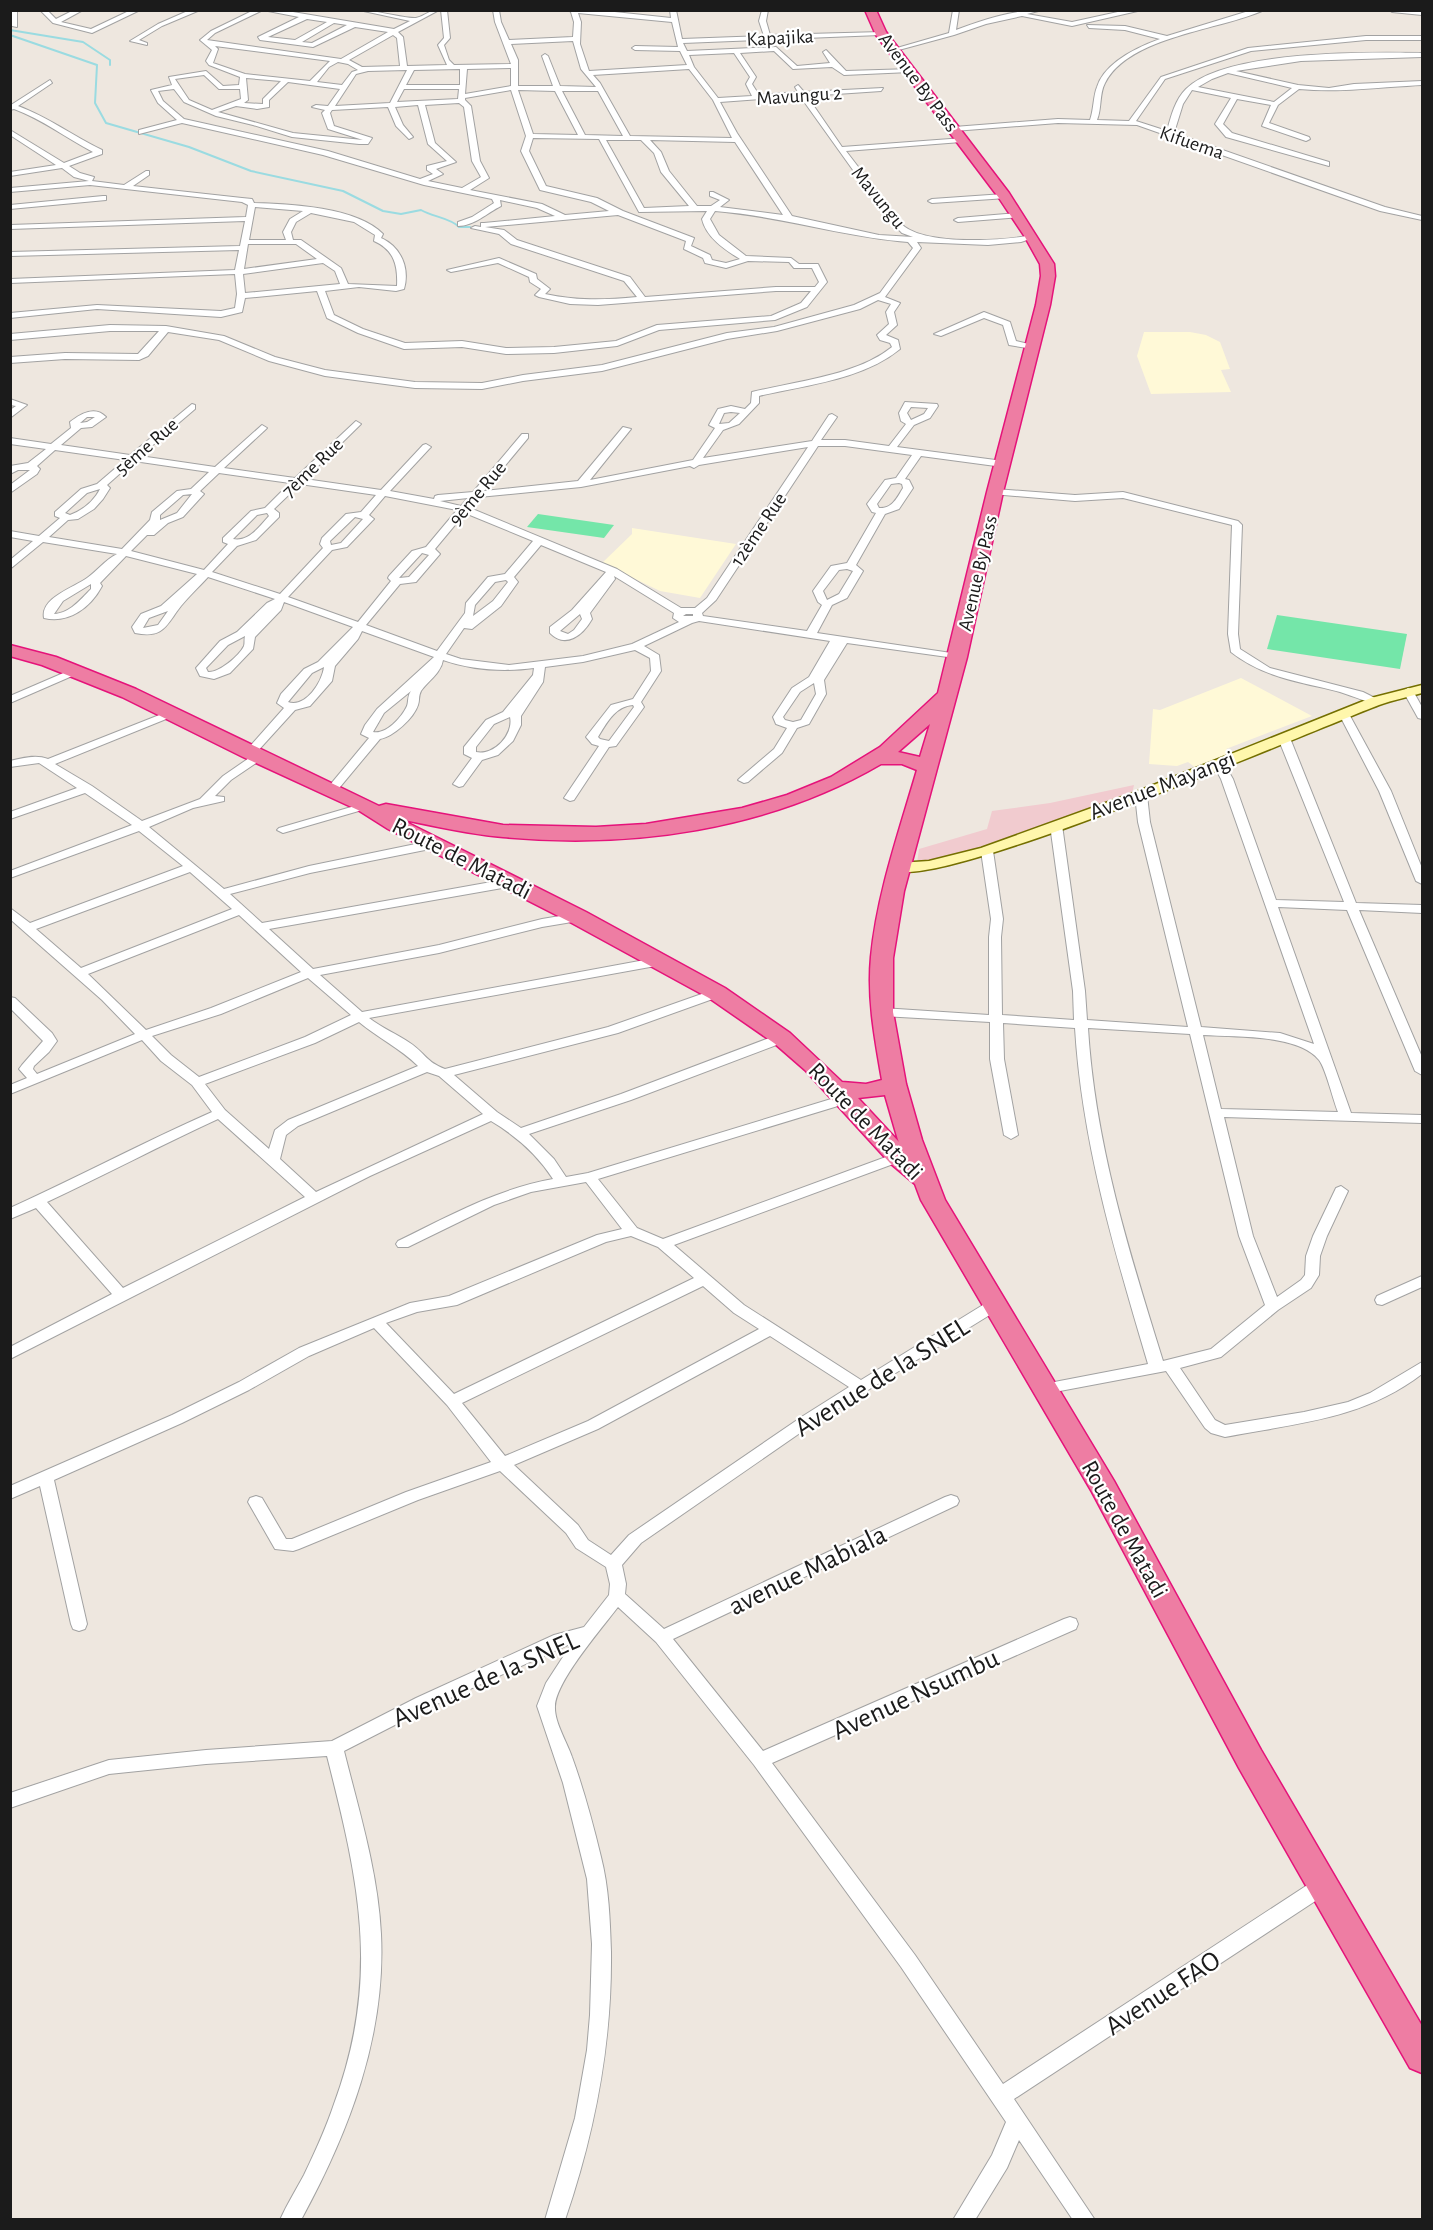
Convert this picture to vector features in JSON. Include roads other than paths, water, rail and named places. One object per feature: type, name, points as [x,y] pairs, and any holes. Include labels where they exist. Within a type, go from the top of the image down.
[{"type":"highway","name":"Avenue By Pass","points":[[870,10],[880,33],[1018,215],[1047,264],[1047,276],[1033,346],[957,657],[899,868],[882,958],[882,1012],[894,1084],[925,1182]]},
{"type":"highway","name":"Route de Matadi","points":[[10,650],[75,671],[172,713],[254,755],[365,806],[395,825],[578,917],[717,993],[782,1038],[842,1094],[925,1182],[933,1200],[1104,1488],[1250,1760],[1422,2057]]},
{"type":"highway","points":[[365,806],[504,831],[574,833],[672,828],[759,810],[844,777],[877,758],[918,726],[946,695]]},
{"type":"highway","points":[[877,758],[905,758],[926,767]]},
{"type":"highway","points":[[842,1094],[883,1089],[894,1084]]},
{"type":"street","points":[[14,10],[15,26]]},
{"type":"street","points":[[43,10],[55,22],[95,31],[96,27],[137,10]]},
{"type":"street","points":[[55,22],[80,10]]},
{"type":"street","points":[[260,10],[210,34],[203,40],[215,50],[209,61],[211,64],[244,76],[343,87]]},
{"type":"street","points":[[266,10],[393,32],[400,37],[403,67]]},
{"type":"street","points":[[242,48],[318,10]]},
{"type":"street","points":[[362,10],[418,20]]},
{"type":"street","points":[[430,10],[435,11]]},
{"type":"street","points":[[444,10],[447,38],[441,45],[446,60],[452,67]]},
{"type":"street","points":[[320,288],[330,316],[390,343],[404,346],[472,345],[518,351],[554,350],[616,343],[637,338],[657,328],[772,318],[804,305],[823,282],[822,277],[813,266],[797,266],[796,262],[787,259],[748,259],[726,266],[708,261],[707,257],[687,247],[691,240],[618,212],[594,200],[543,188],[525,151],[530,136],[514,88],[514,55],[498,22],[496,10]]},
{"type":"street","points":[[673,10],[682,48],[691,68],[716,100],[789,218]]},
{"type":"street","points":[[765,10],[762,17],[762,29],[768,38]]},
{"type":"street","points":[[952,34],[956,10]]},
{"type":"street","points":[[893,50],[952,34],[984,22],[1039,10]]},
{"type":"street","points":[[1072,24],[1139,10]]},
{"type":"street","points":[[1093,122],[1100,101],[1099,90],[1109,72],[1126,58],[1166,38],[1261,10]]},
{"type":"street","points":[[1392,10],[1422,13]]},
{"type":"street","points":[[145,44],[133,41],[160,25],[195,11]]},
{"type":"street","points":[[312,84],[327,66],[435,11]]},
{"type":"street","points":[[627,137],[600,89],[584,69],[584,58],[576,39],[579,24],[573,11],[674,20]]},
{"type":"street","points":[[1017,15],[1072,24],[1125,28],[1166,38]]},
{"type":"street","points":[[295,43],[332,22]]},
{"type":"street","points":[[262,38],[313,45],[353,25]]},
{"type":"street","name":"Kapajika","points":[[682,48],[768,38],[880,33]]},
{"type":"street","points":[[780,38],[779,49],[795,68],[834,65]]},
{"type":"street","points":[[1132,122],[1163,78],[1250,49],[1366,38],[1422,38]]},
{"type":"street","points":[[508,42],[576,39]]},
{"type":"street","points":[[207,43],[354,63],[357,68],[367,69],[515,66]]},
{"type":"street","points":[[635,48],[736,51],[779,49]]},
{"type":"street","points":[[736,51],[753,77],[749,84],[757,98]]},
{"type":"street","points":[[826,52],[834,65],[844,73],[909,70]]},
{"type":"street","points":[[1170,134],[1177,110],[1191,88],[1225,71],[1267,63],[1344,56],[1422,55]]},
{"type":"street","points":[[545,56],[553,74],[552,78],[582,136]]},
{"type":"street","points":[[403,67],[411,69],[392,111],[397,122],[409,137]]},
{"type":"street","points":[[461,192],[485,178],[476,161],[467,106],[461,94],[463,67]]},
{"type":"street","points":[[587,73],[691,68]]},
{"type":"street","points":[[242,87],[221,88],[203,73],[171,78],[186,101],[212,112],[292,135],[352,142],[369,139],[331,127],[327,113],[354,73],[367,69]]},
{"type":"street","points":[[1225,71],[1298,87],[1329,90],[1354,86],[1422,83]]},
{"type":"street","points":[[212,112],[244,100],[242,87],[244,76]]},
{"type":"street","points":[[234,103],[257,107],[267,106],[264,100],[285,81]]},
{"type":"street","points":[[12,107],[50,82]]},
{"type":"street","points":[[177,86],[154,90],[160,102],[182,121]]},
{"type":"street","points":[[403,87],[462,87]]},
{"type":"street","name":"Mavungu","points":[[798,87],[841,149],[901,228],[931,241],[1019,242],[1032,237]]},
{"type":"street","points":[[1298,87],[1275,104],[1265,124],[1306,139]]},
{"type":"street","points":[[316,107],[421,103],[462,99],[514,88],[600,89]]},
{"type":"street","points":[[1191,88],[1275,104]]},
{"type":"street","name":"Mavungu 2","points":[[716,100],[881,89]]},
{"type":"street","points":[[1234,97],[1218,124],[1229,135],[1326,164]]},
{"type":"street","points":[[420,182],[439,174],[430,168],[452,162],[432,144],[421,103]]},
{"type":"street","points":[[10,174],[63,166],[99,152],[69,137],[34,114],[12,107]]},
{"type":"street","points":[[142,132],[182,121],[325,153],[461,192],[539,206],[562,216]]},
{"type":"street","name":"Kifuema","points":[[841,149],[1035,122],[1132,122],[1383,209],[1422,218]]},
{"type":"street","points":[[10,132],[77,175],[109,185]]},
{"type":"street","points":[[530,136],[739,140]]},
{"type":"street","points":[[601,137],[642,210]]},
{"type":"street","points":[[642,137],[657,152],[665,172],[693,206]]},
{"type":"street","points":[[127,186],[146,173]]},
{"type":"street","points":[[10,190],[79,183],[127,186],[249,201],[252,205],[310,210],[348,218],[375,229],[380,234],[377,239],[393,248],[402,267],[399,289],[362,285],[241,296]]},
{"type":"street","points":[[713,194],[725,200],[713,208],[706,219],[707,227],[720,241],[748,259]]},
{"type":"street","points":[[932,201],[1004,196]]},
{"type":"street","points":[[10,207],[103,198]]},
{"type":"street","points":[[469,226],[476,216],[498,204],[495,200],[498,198]]},
{"type":"street","points":[[10,316],[97,307],[221,314],[239,310],[241,296],[239,272],[252,205]]},
{"type":"street","points":[[469,226],[693,206],[749,210],[879,237],[931,241]]},
{"type":"street","points":[[290,241],[287,232],[293,221],[310,210]]},
{"type":"street","points":[[958,220],[1018,215]]},
{"type":"street","points":[[10,227],[249,219]]},
{"type":"street","points":[[469,226],[501,232],[514,242],[627,279],[643,300]]},
{"type":"street","points":[[10,254],[243,245],[290,241],[303,245],[322,261],[338,270],[345,286]]},
{"type":"street","points":[[10,337],[110,328],[165,329],[221,338],[272,359],[325,373],[390,382],[470,387],[602,368],[727,336],[795,324],[857,307],[880,298],[918,248],[912,241]]},
{"type":"street","points":[[451,270],[499,260],[533,276],[537,285],[546,289],[539,295],[586,303],[776,289],[818,289]]},
{"type":"street","points":[[10,281],[239,272],[322,261]]},
{"type":"street","points":[[747,412],[731,409],[721,411],[714,425],[720,428],[730,427],[747,412],[755,403],[755,394],[858,370],[886,356],[897,347],[894,345],[895,342],[883,339],[881,335],[893,324],[890,312],[896,303],[880,298]]},
{"type":"street","points":[[938,334],[984,315],[1007,324],[1012,343],[1033,346]]},
{"type":"street","points":[[10,360],[65,356],[139,357],[145,354],[165,329]]},
{"type":"street","points":[[10,402],[23,405],[10,415]]},
{"type":"street","name":"5ème Rue","points":[[100,486],[192,407]]},
{"type":"street","name":"12ème Rue","points":[[695,617],[711,600],[832,417]]},
{"type":"street","points":[[891,449],[911,423]]},
{"type":"street","name":"7ème Rue","points":[[268,510],[356,424]]},
{"type":"street","points":[[10,471],[16,467],[31,466],[77,427]]},
{"type":"street","points":[[159,522],[155,514],[180,493],[194,490],[262,428]]},
{"type":"street","points":[[694,465],[720,428]]},
{"type":"street","points":[[581,484],[626,429]]},
{"type":"street","name":"9ème Rue","points":[[429,550],[525,436]]},
{"type":"street","points":[[10,441],[417,498],[464,509],[539,541],[611,573],[680,612],[695,617],[957,657]]},
{"type":"street","points":[[417,498],[581,484],[694,465],[780,447],[816,443],[845,443],[1003,464]]},
{"type":"street","points":[[363,515],[384,495],[426,447]]},
{"type":"street","points":[[899,480],[918,453]]},
{"type":"street","points":[[10,490],[34,472],[35,469],[31,466]]},
{"type":"street","points":[[899,480],[906,482],[908,488],[896,509],[881,512],[875,510],[872,504],[888,482],[899,480]]},
{"type":"street","points":[[100,486],[105,488],[104,493],[83,513],[76,517],[65,518],[58,514],[58,511],[84,490],[100,486]]},
{"type":"street","points":[[92,582],[159,522],[180,515],[200,494],[194,490]]},
{"type":"street","points":[[996,492],[1075,498],[1123,495],[1235,523],[1237,525],[1233,634],[1235,650],[1253,662],[1298,681],[1356,692],[1376,701]]},
{"type":"street","points":[[169,609],[233,544],[251,541],[274,517],[274,513],[268,510],[254,513],[226,538],[233,544]]},
{"type":"street","points":[[850,566],[881,512]]},
{"type":"street","points":[[246,635],[277,608],[280,600],[329,548],[344,545],[369,519],[363,515],[349,516],[326,540],[325,544],[329,548]]},
{"type":"street","points":[[10,566],[65,518]]},
{"type":"street","points":[[10,534],[126,551],[280,600],[440,656],[488,668],[539,670],[632,647],[695,617]]},
{"type":"street","points":[[475,613],[470,605],[485,585],[492,579],[508,577],[539,541]]},
{"type":"street","points":[[429,550],[435,554],[412,580],[398,581],[393,578],[395,574],[415,553],[429,550]]},
{"type":"street","points":[[806,635],[825,603],[843,596],[858,572],[850,566],[835,568],[818,591],[825,603]]},
{"type":"street","points":[[581,613],[587,619],[579,632],[574,636],[558,636],[554,629],[581,613],[610,579],[611,573]]},
{"type":"street","points":[[408,695],[413,705],[394,729],[385,735],[376,737],[367,734],[368,727],[387,705],[408,695],[437,666],[440,656],[454,644],[475,613],[490,609],[502,598],[513,582],[508,577]]},
{"type":"street","points":[[326,665],[328,679],[306,704],[291,707],[282,703],[285,696],[308,671],[326,665],[354,638],[358,629],[398,581]]},
{"type":"street","points":[[814,684],[822,694],[805,722],[790,725],[780,722],[778,717],[796,690],[814,684],[840,640]]},
{"type":"street","points":[[632,647],[648,659],[652,666],[632,702],[615,706],[592,736],[603,744],[612,744],[633,712],[639,707],[632,702]]},
{"type":"street","points":[[511,715],[517,718],[516,727],[496,753],[487,757],[470,754],[470,747],[490,722],[511,715],[538,682],[539,670]]},
{"type":"street","points":[[10,700],[75,671]]},
{"type":"street","points":[[1415,690],[1422,716]]},
{"type":"street","name":"Avenue Mayangi","points":[[899,868],[929,866],[987,851],[1141,795],[1376,701],[1415,690]]},
{"type":"street","points":[[205,800],[254,755],[291,707]]},
{"type":"street","points":[[48,763],[172,713]]},
{"type":"street","points":[[1344,714],[1385,791],[1422,882]]},
{"type":"street","points":[[773,747],[790,725]]},
{"type":"street","points":[[744,780],[778,751],[790,725]]},
{"type":"street","points":[[331,791],[376,737]]},
{"type":"street","points":[[1284,738],[1351,905],[1422,1071]]},
{"type":"street","points":[[566,797],[603,744]]},
{"type":"street","points":[[459,784],[478,757]]},
{"type":"street","points":[[10,764],[34,759],[48,763],[141,826],[241,910],[309,973],[377,1030],[407,1047],[427,1066],[444,1073],[492,1114],[520,1133],[549,1162],[563,1183]]},
{"type":"street","points":[[1219,764],[1227,779],[1346,1117]]},
{"type":"street","points":[[10,816],[88,788]]},
{"type":"street","points":[[1141,795],[1144,822],[1246,1236],[1273,1306]]},
{"type":"street","points":[[10,875],[141,826],[186,806],[205,800],[220,799]]},
{"type":"street","points":[[283,830],[365,806]]},
{"type":"street","points":[[1056,825],[1098,1155],[1117,1235],[1164,1366],[1210,1424],[1216,1429],[1226,1431],[1301,1420],[1355,1407],[1387,1393],[1422,1367]]},
{"type":"street","points":[[221,893],[309,870],[435,844]]},
{"type":"street","points":[[987,851],[997,919],[995,937],[998,1059],[1011,1135]]},
{"type":"street","points":[[27,928],[191,867]]},
{"type":"street","points":[[260,927],[508,883]]},
{"type":"street","points":[[1269,903],[1422,909]]},
{"type":"street","points":[[80,973],[241,910]]},
{"type":"street","points":[[10,912],[108,997],[166,1058],[197,1082],[220,1113],[315,1198]]},
{"type":"street","points":[[10,1090],[143,1035],[216,1011],[309,973],[440,949],[542,923],[578,917]]},
{"type":"street","points":[[197,1082],[310,1040],[360,1016],[661,962]]},
{"type":"street","points":[[444,1073],[613,1030],[717,993]]},
{"type":"street","points":[[10,1001],[50,1041],[48,1046],[29,1062],[26,1069],[35,1080]]},
{"type":"street","points":[[882,1012],[1288,1038],[1305,1043],[1325,1058]]},
{"type":"street","points":[[520,1133],[626,1097],[782,1038]]},
{"type":"street","points":[[273,1159],[280,1133],[293,1122],[427,1066]]},
{"type":"street","points":[[403,1244],[489,1202],[529,1188],[590,1178],[842,1094]]},
{"type":"street","points":[[10,1214],[220,1113]]},
{"type":"street","points":[[1216,1113],[1422,1119]]},
{"type":"street","points":[[10,1354],[315,1198],[492,1114]]},
{"type":"street","points":[[663,1244],[899,1157]]},
{"type":"street","points":[[590,1178],[632,1231],[663,1244],[739,1309],[860,1386]]},
{"type":"street","points":[[1044,1389],[1164,1366],[1216,1353],[1273,1306],[1306,1284],[1312,1275],[1313,1256],[1330,1210],[1341,1191]]},
{"type":"street","points":[[38,1200],[63,1232],[122,1295]]},
{"type":"street","points":[[10,1493],[46,1479],[244,1386],[304,1352],[376,1321],[415,1307],[452,1301],[602,1238],[632,1231]]},
{"type":"street","points":[[452,1401],[705,1279]]},
{"type":"street","points":[[1382,1300],[1422,1281]]},
{"type":"street","name":"Avenue de la SNEL","points":[[613,1564],[635,1539],[860,1386],[914,1356],[996,1304]]},
{"type":"street","points":[[376,1321],[452,1401],[502,1464],[572,1529],[582,1544],[613,1564],[618,1584],[617,1596],[662,1637],[760,1760],[908,1961],[1085,2220]]},
{"type":"street","points":[[256,1502],[281,1545],[286,1546],[412,1496],[502,1464],[593,1425],[770,1330]]},
{"type":"street","points":[[46,1479],[79,1624]]},
{"type":"street","name":"avenue Mabiala","points":[[662,1637],[951,1501]]},
{"type":"street","name":"Avenue de la SNEL","points":[[334,1748],[422,1703],[551,1644],[590,1632],[617,1596]]},
{"type":"street","name":"Avenue Nsumbu","points":[[760,1760],[816,1738],[971,1666],[1070,1624]]},
{"type":"street","points":[[555,2220],[573,2172],[596,2073],[603,1983],[600,1914],[594,1865],[576,1793],[546,1706],[551,1691],[564,1668],[590,1632]]},
{"type":"street","points":[[10,1801],[109,1767],[206,1757],[334,1748],[368,1891],[372,1957],[366,2027],[352,2085],[341,2115],[308,2189],[290,2220]]},
{"type":"street","name":"Avenue FAO","points":[[1001,2096],[1322,1886]]},
{"type":"street","points":[[963,2220],[1000,2161],[1017,2120]]},
{"type":"waterway","points":[[10,30],[83,42],[110,60],[110,65]]},
{"type":"waterway","points":[[10,35],[97,65],[95,103],[106,123],[189,147],[251,171],[343,191],[383,211],[401,214],[421,210],[459,227],[470,227]]}]
